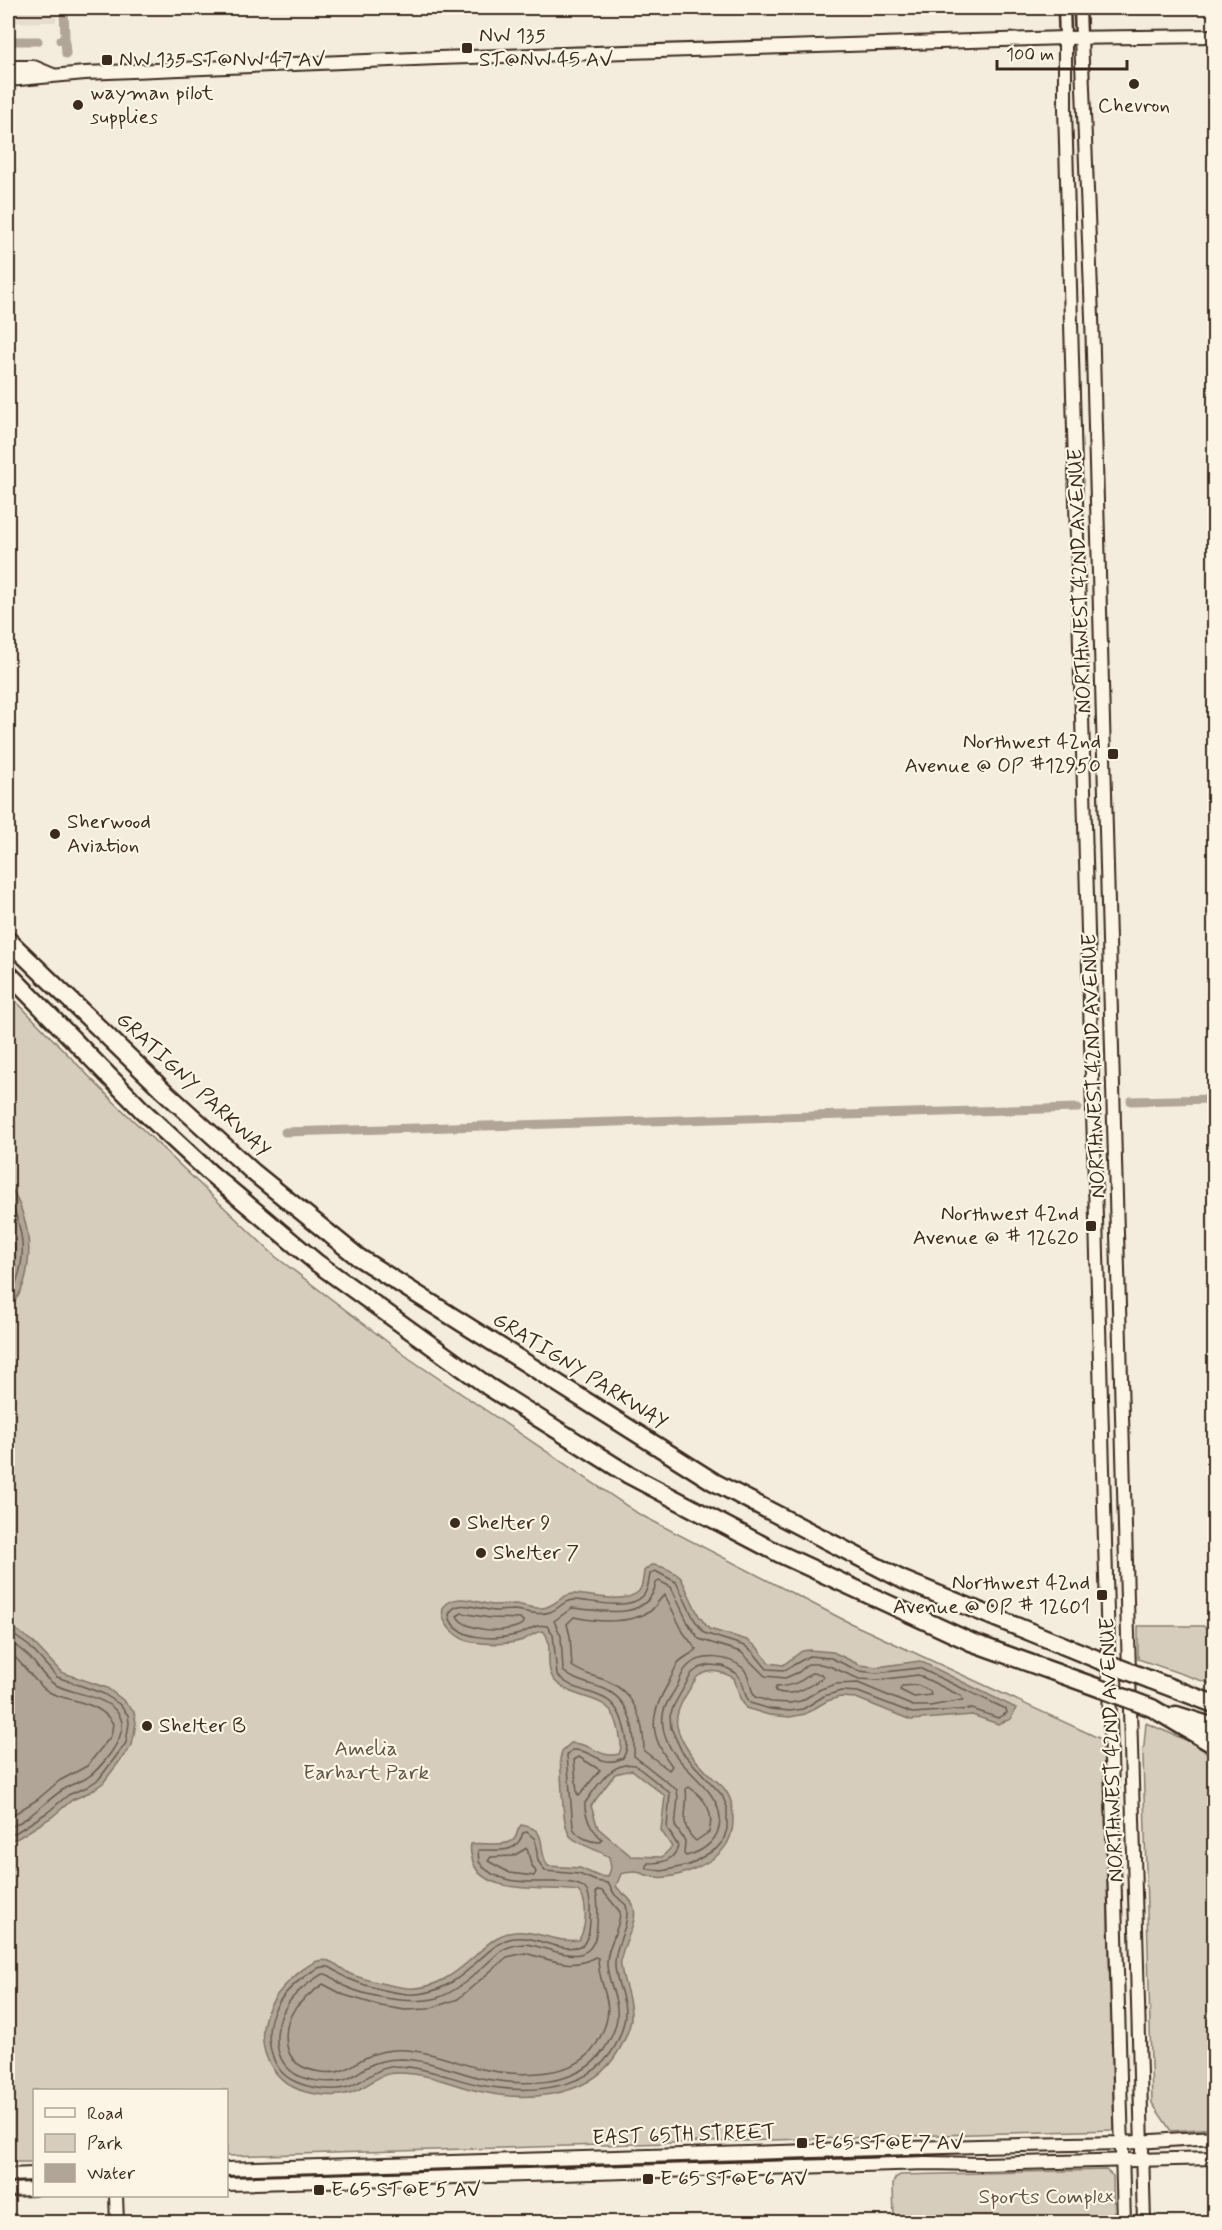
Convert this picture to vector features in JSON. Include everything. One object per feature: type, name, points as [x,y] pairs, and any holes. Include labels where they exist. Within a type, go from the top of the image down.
[{"type":"highway","name":"GRATIGNY PARKWAY","points":[[8,940],[156,1083],[253,1172],[358,1257],[714,1482],[903,1580],[1099,1660],[1215,1704]]},
{"type":"highway","points":[[8,973],[142,1110],[210,1173],[317,1263],[489,1386],[629,1475],[778,1553],[971,1642],[1152,1708],[1215,1727]]},
{"type":"highway","points":[[1151,1680],[1215,1695]]},
{"type":"highway","points":[[1152,1708],[1215,1745]]},
{"type":"main road","points":[[8,81],[53,75],[438,58],[1081,37],[1215,36]]},
{"type":"main road","name":"NORTHWEST 42ND AVENUE","points":[[1081,37],[1108,874],[1144,2223]]},
{"type":"main road","name":"NORTHWEST 42ND AVENUE","points":[[1065,38],[1124,2223]]},
{"type":"main road","points":[[8,67],[34,67],[53,75]]},
{"type":"main road","points":[[1074,425],[1095,424]]},
{"type":"main road","points":[[1084,778],[1105,776]]},
{"type":"main road","points":[[1086,875],[1108,874]]},
{"type":"main road","points":[[1098,1311],[1120,1310]]},
{"type":"main road","points":[[1104,1517],[1125,1516]]},
{"type":"main road","name":"EAST 65TH STREET","points":[[228,2169],[978,2146],[1122,2144],[1215,2137]]},
{"type":"main road","name":"EAST 65TH STREET","points":[[228,2184],[927,2163],[982,2164],[1215,2158]]},
{"type":"main road","points":[[8,2175],[33,2174]]},
{"type":"main road","points":[[8,2190],[33,2189]]},
{"type":"main road","points":[[116,2197],[117,2223]]},
{"type":"street","name":"NORTHWEST 42ND AVENUE","points":[[1064,8],[1065,38]]},
{"type":"street","name":"NORTHWEST 42ND AVENUE","points":[[1080,8],[1081,37]]},
{"type":"shaded area","points":[[8,8],[56,8],[56,22],[8,23]]},
{"type":"green space","name":"Amelia Earhart Park","points":[[8,993],[113,1101],[276,1257],[410,1359],[639,1514],[850,1623],[1103,1740],[1114,2130],[228,2156],[228,2089],[33,2089],[33,2162],[8,2162]]},
{"type":"green space","points":[[1138,1626],[1214,1626],[1214,1685],[1138,1659]]},
{"type":"green space","points":[[1146,1723],[1214,1752],[1214,2128],[1171,2131],[1152,2103],[1143,1756]]},
{"type":"green space","name":"Sports Complex","points":[[1106,2170],[1113,2176],[1114,2222],[894,2222],[893,2184],[895,2178],[900,2175]]},
{"type":"water","points":[[8,1181],[22,1211],[29,1252],[21,1289],[16,1300],[8,1309]]},
{"type":"water","points":[[651,1565],[655,1565],[678,1575],[699,1616],[709,1629],[747,1640],[757,1647],[769,1663],[783,1665],[802,1651],[809,1650],[833,1652],[860,1665],[877,1667],[920,1661],[1016,1708],[1011,1719],[998,1724],[972,1715],[911,1720],[856,1698],[840,1697],[827,1701],[805,1714],[790,1717],[769,1715],[746,1708],[740,1698],[734,1678],[715,1672],[702,1674],[697,1677],[683,1700],[678,1713],[677,1726],[682,1741],[691,1755],[723,1787],[729,1797],[733,1814],[731,1836],[716,1856],[684,1873],[669,1877],[650,1876],[637,1872],[621,1874],[616,1886],[634,1907],[633,1924],[621,1958],[631,2018],[622,2044],[602,2072],[569,2090],[531,2096],[492,2094],[429,2077],[401,2073],[384,2075],[350,2093],[339,2095],[311,2093],[293,2087],[273,2069],[267,2058],[263,2046],[265,2019],[273,2000],[283,1987],[315,1962],[329,1961],[350,1974],[363,1978],[401,1987],[417,1988],[444,1979],[461,1968],[492,1941],[508,1933],[528,1932],[558,1939],[579,1940],[583,1929],[585,1908],[578,1891],[517,1887],[487,1879],[477,1871],[471,1856],[471,1844],[507,1843],[515,1838],[521,1825],[530,1827],[540,1836],[548,1866],[580,1868],[598,1876],[608,1877],[611,1868],[609,1857],[575,1840],[568,1831],[565,1823],[560,1759],[562,1751],[571,1743],[585,1745],[601,1753],[619,1754],[621,1742],[615,1718],[602,1704],[567,1690],[552,1677],[547,1636],[543,1631],[511,1643],[472,1642],[455,1634],[449,1627],[444,1620],[444,1606],[460,1599],[468,1599],[492,1605],[515,1604],[539,1608],[547,1607],[570,1594],[625,1598],[640,1590],[644,1571]],"holes":[[[632,1770],[665,1796],[661,1830],[672,1847],[662,1857],[631,1856],[598,1828],[591,1806],[615,1774]]]},
{"type":"water","points":[[8,1624],[33,1642],[61,1672],[107,1688],[123,1700],[134,1712],[136,1723],[132,1745],[103,1783],[72,1800],[52,1817],[18,1838],[8,1841]]},
{"type":"waterway","points":[[60,40],[65,39],[64,8]]},
{"type":"waterway","points":[[65,39],[66,54]]},
{"type":"waterway","points":[[8,41],[38,41]]},
{"type":"waterway","points":[[1131,1101],[1214,1099]]},
{"type":"waterway","points":[[285,1132],[1078,1108]]},
{"type":"place","name":"NW 135 ST@NW 45 AV","points":[[467,48]]},
{"type":"place","name":"NW 135 ST@NW 47 AV","points":[[107,60]]},
{"type":"place","name":"Chevron","points":[[1134,84]]},
{"type":"place","name":"wayman pilot supplies","points":[[78,105]]},
{"type":"place","name":"Northwest 42nd Avenue @ OP #12950","points":[[1113,754]]},
{"type":"place","name":"Sherwood Aviation","points":[[55,834]]},
{"type":"place","name":"Northwest 42nd Avenue @ # 12620","points":[[1091,1226]]},
{"type":"place","name":"Shelter 9","points":[[455,1523]]},
{"type":"place","name":"Shelter 7","points":[[481,1553]]},
{"type":"place","name":"Northwest 42nd Avenue @ OP # 12601","points":[[1102,1595]]},
{"type":"place","name":"Shelter B","points":[[147,1726]]},
{"type":"place","name":"E 65 ST@E 7 AV","points":[[802,2143]]},
{"type":"place","name":"E 65 ST@E 6 AV","points":[[648,2179]]},
{"type":"place","name":"E 65 ST@E 5 AV","points":[[319,2190]]}]
